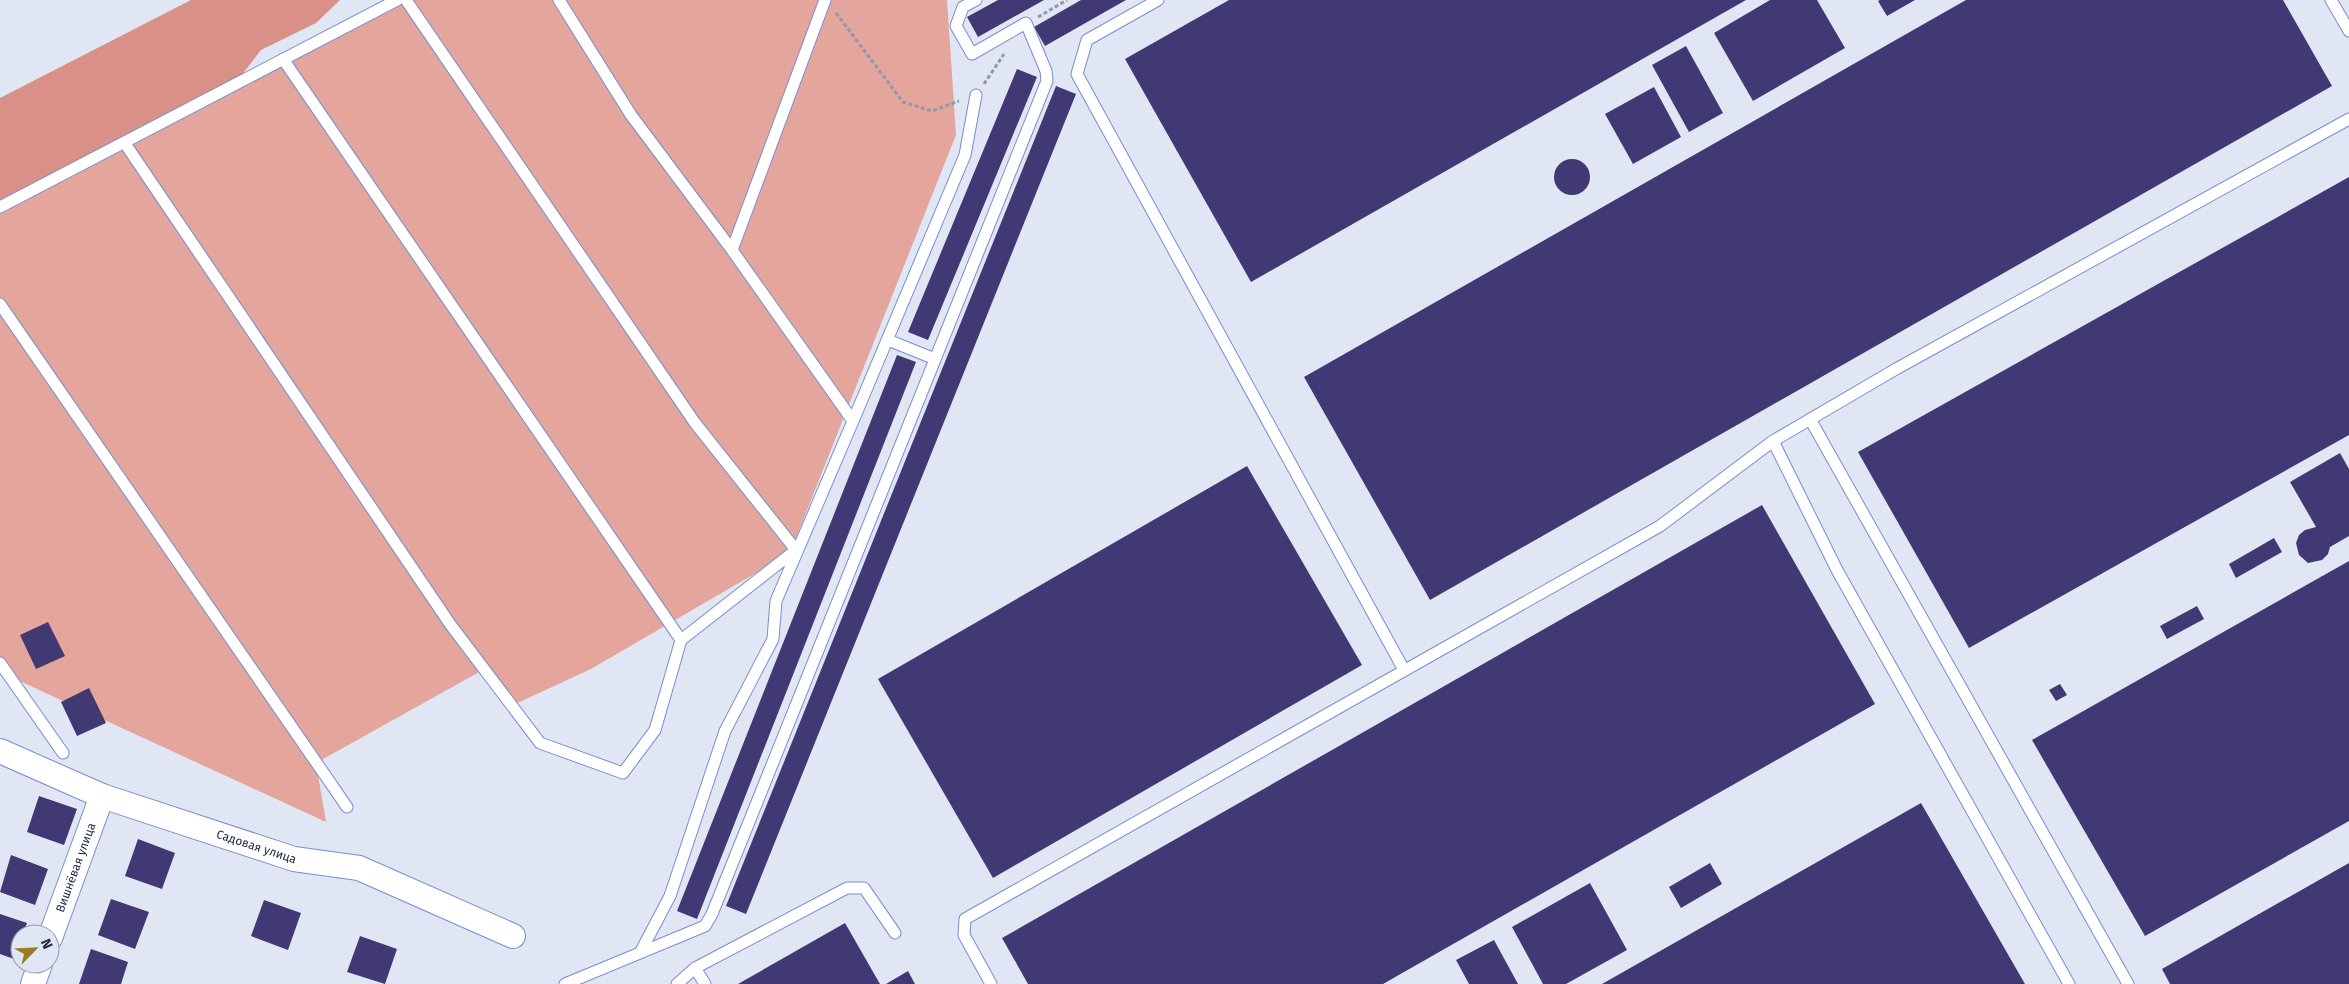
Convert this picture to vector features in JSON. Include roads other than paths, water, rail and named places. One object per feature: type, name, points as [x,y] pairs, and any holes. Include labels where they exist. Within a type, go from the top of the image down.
[{"type":"street","name":"Садовая улица","points":[[0,751],[102,796],[294,859],[359,868],[514,936]]},
{"type":"street","name":"Вишнёвая улица","points":[[55,924],[102,796]]},
{"type":"lane","points":[[0,207],[397,0]]},
{"type":"lane","points":[[406,0],[695,423],[796,550]]},
{"type":"lane","points":[[559,0],[631,115],[732,250],[853,421]]},
{"type":"lane","points":[[565,984],[705,926],[712,914],[1047,81],[1046,71],[1026,23],[972,54],[956,26],[964,7],[976,0]]},
{"type":"lane","points":[[1158,0],[1087,40],[1077,74],[1404,670]]},
{"type":"lane","points":[[2331,0],[2349,31]]},
{"type":"lane","points":[[732,250],[829,4]]},
{"type":"lane","points":[[283,59],[681,640]]},
{"type":"lane","points":[[641,951],[670,896],[724,731],[773,639],[776,601],[796,550],[888,340],[964,155],[976,95]]},
{"type":"lane","points":[[991,984],[964,935],[965,919],[1660,526],[1773,441],[1905,364],[2349,119]]},
{"type":"lane","points":[[124,142],[450,624],[540,743],[623,773],[655,730],[681,640],[796,550]]},
{"type":"lane","points":[[0,304],[347,807]]},
{"type":"lane","points":[[888,340],[935,359]]},
{"type":"lane","points":[[1810,419],[2128,984]]},
{"type":"lane","points":[[1773,441],[1837,570],[2068,984]]},
{"type":"lane","points":[[0,662],[63,753]]},
{"type":"lane","points":[[677,984],[695,968],[847,888],[864,888],[895,933]]},
{"type":"lane","points":[[695,968],[705,984]]}]
